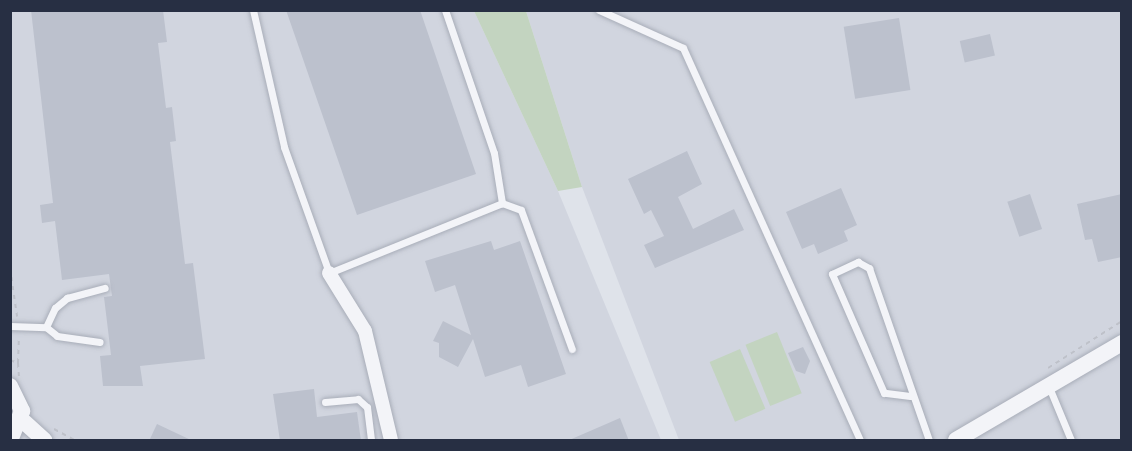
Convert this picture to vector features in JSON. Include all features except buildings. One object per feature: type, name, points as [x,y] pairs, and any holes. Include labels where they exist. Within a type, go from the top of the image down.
[{"type":"street","points":[[329,273],[364,331],[391,441]]},
{"type":"street","points":[[956,441],[1048,384],[1122,343]]},
{"type":"street","points":[[10,440],[22,420],[17,385]]},
{"type":"street","points":[[22,420],[47,433]]},
{"type":"lane","points":[[253,10],[284,147],[329,273],[502,203],[521,210],[572,349]]},
{"type":"lane","points":[[445,10],[494,153],[502,203]]},
{"type":"lane","points":[[599,10],[683,48],[860,441]]},
{"type":"lane","points":[[910,396],[884,393],[832,274],[858,262],[869,268],[910,396],[929,441]]},
{"type":"lane","points":[[46,327],[55,308],[67,298],[105,288]]},
{"type":"lane","points":[[14,326],[46,327],[57,336],[99,342]]},
{"type":"lane","points":[[1048,384],[1071,441]]},
{"type":"lane","points":[[325,402],[358,399],[367,407],[371,441]]},
{"type":"path","points":[[10,268],[18,363],[17,385]]},
{"type":"path","points":[[10,360],[18,363]]},
{"type":"path","points":[[47,433],[75,441]]},
{"type":"shaded area","points":[[10,11],[474,11],[558,191],[661,440],[11,440]]},
{"type":"shaded area","points":[[526,11],[1121,11],[1121,440],[679,440],[582,187]]},
{"type":"green space","points":[[474,11],[526,11],[582,187],[558,191]]},
{"type":"green space","points":[[777,332],[802,393],[770,406],[745,345]]},
{"type":"green space","points":[[740,349],[765,409],[735,422],[710,362]]}]
